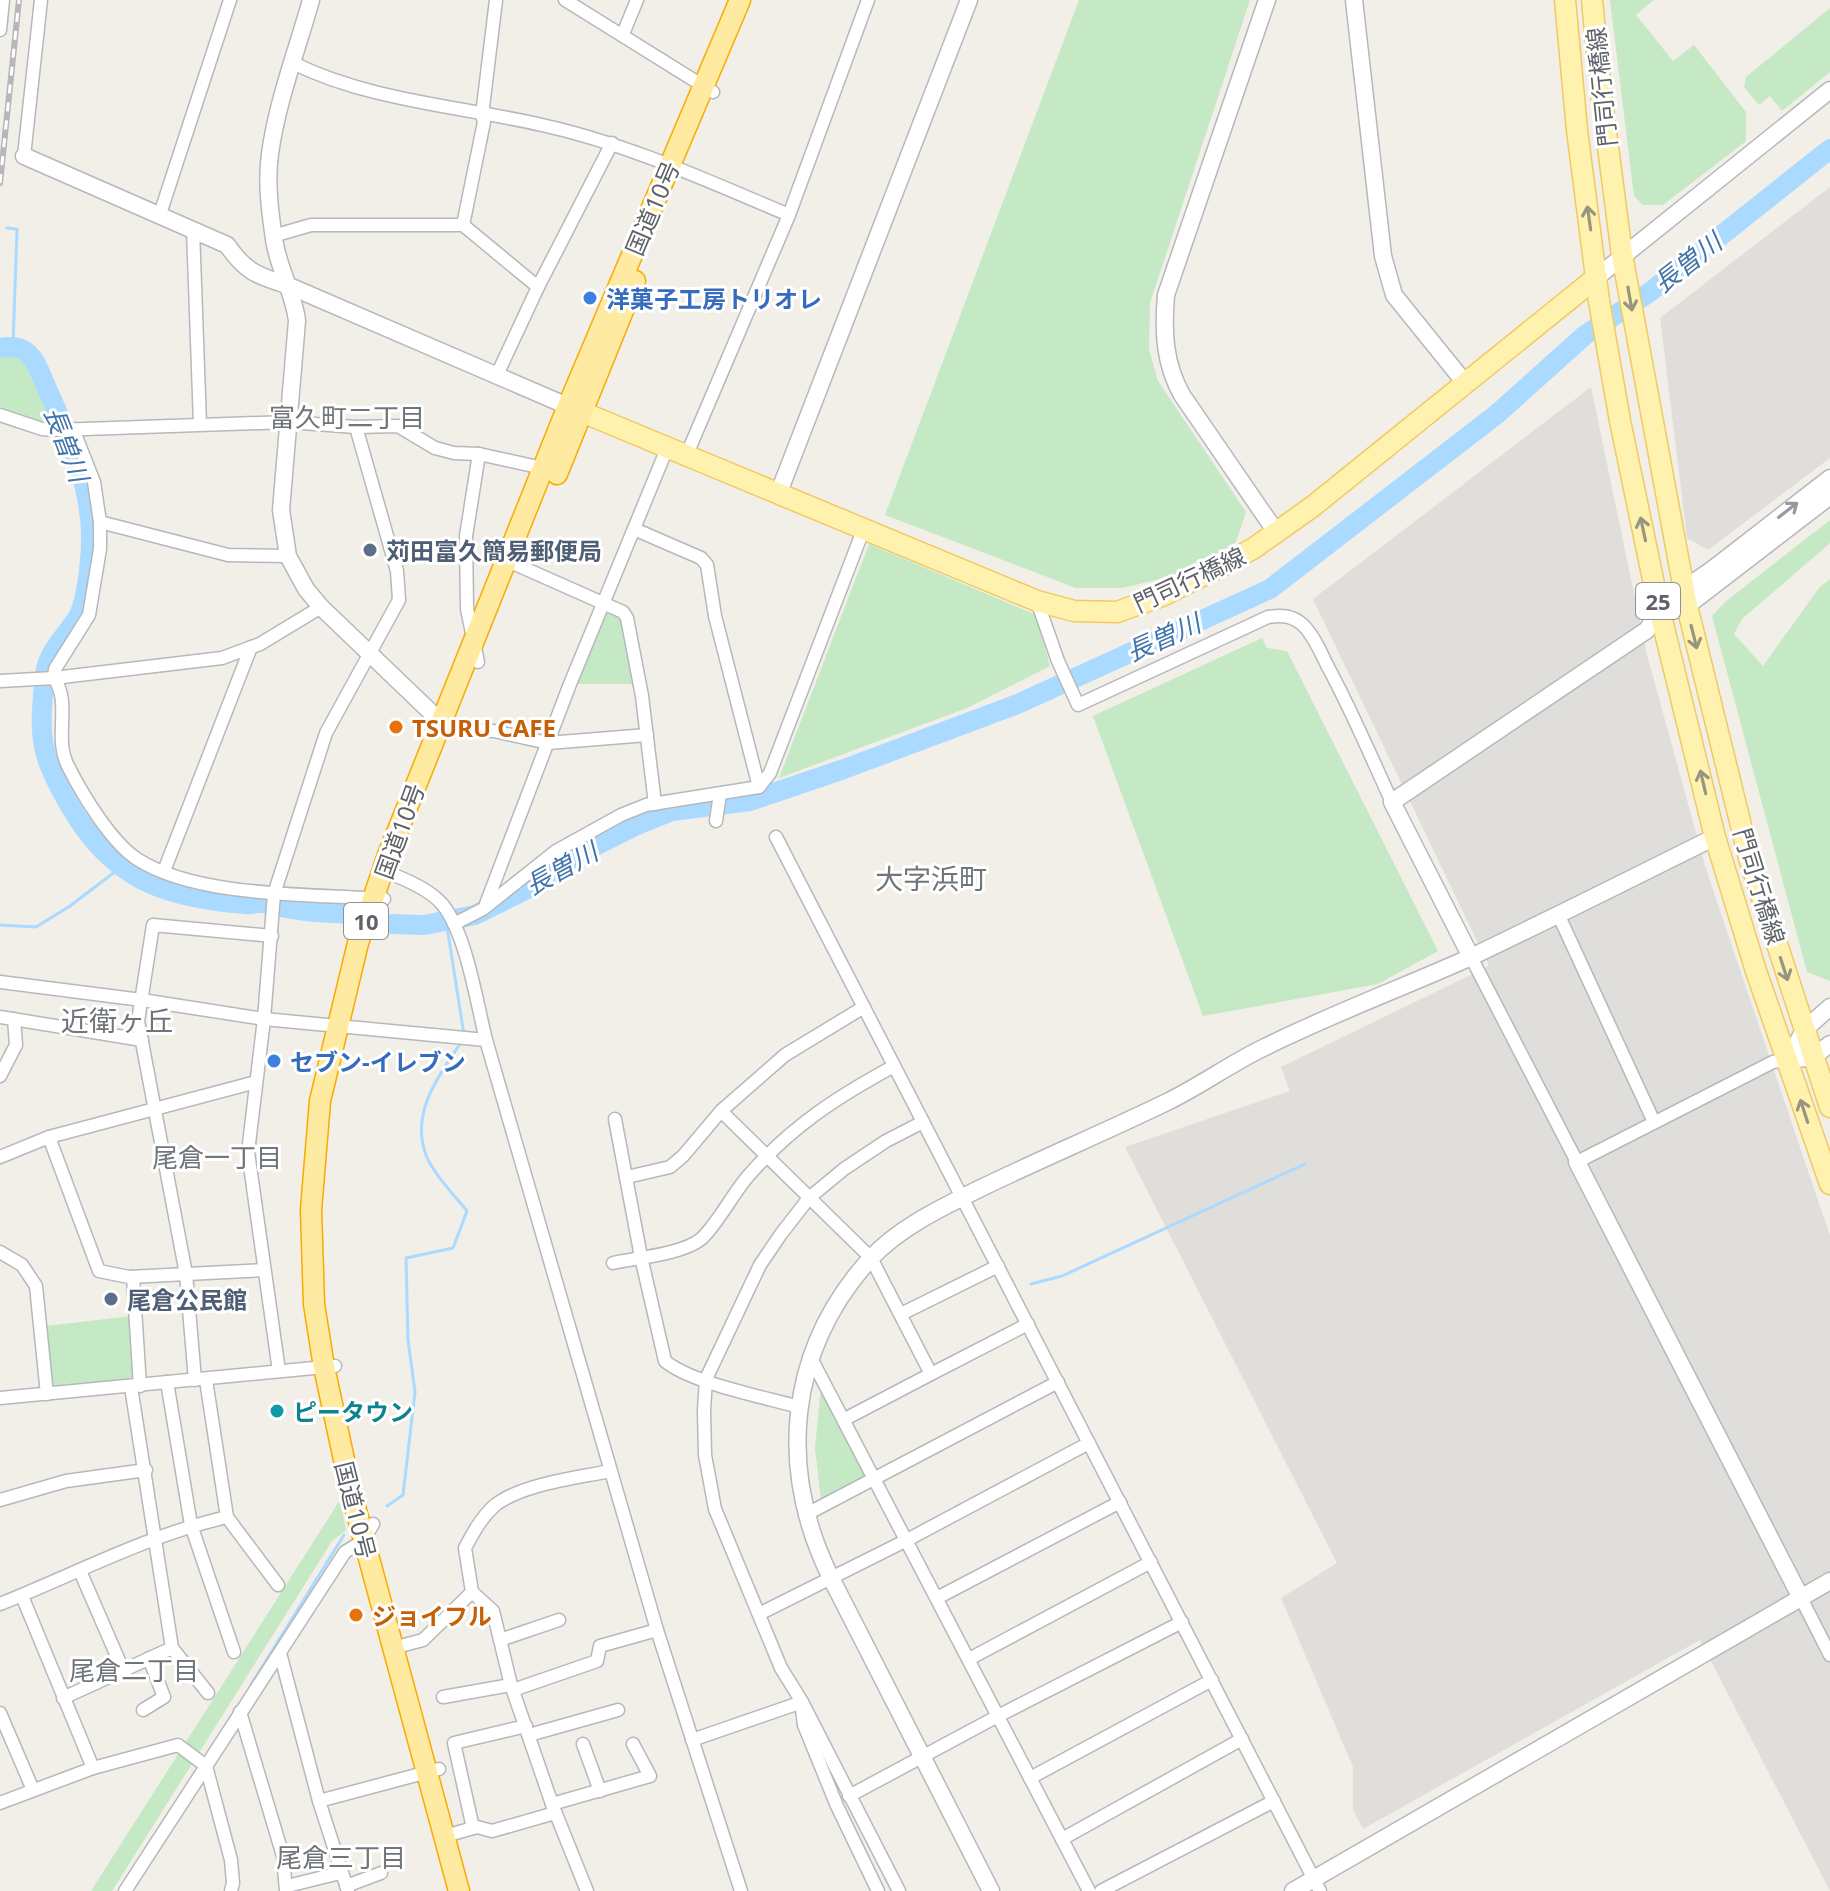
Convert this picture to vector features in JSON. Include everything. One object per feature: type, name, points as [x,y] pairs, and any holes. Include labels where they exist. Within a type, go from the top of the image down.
[{"type":"highway","name":"国道10号","points":[[476,652],[708,89],[740,0]]},
{"type":"highway","name":"国道10号","points":[[708,89],[751,0]]},
{"type":"highway","name":"国道10号","points":[[433,1771],[404,1645],[334,1421],[330,1367],[314,1304],[311,1210],[320,1101],[343,1026],[358,943],[379,899],[444,724],[517,565],[551,470]]},
{"type":"highway","name":"国道10号","points":[[368,1533],[433,1771],[458,1832],[472,1891]]},
{"type":"highway","name":"国道10号","points":[[458,1832],[459,1891]]},
{"type":"main road","name":"門司行橋線","points":[[1565,0],[1577,130],[1600,308],[1659,608],[1715,837],[1756,971],[1830,1184]]},
{"type":"main road","name":"門司行橋線","points":[[1592,0],[1622,255],[1685,596],[1749,858],[1830,1107]]},
{"type":"main road","name":"門司行橋線","points":[[575,409],[1037,601],[1074,611],[1117,612],[1194,582],[1254,548],[1368,463],[1597,277]]},
{"type":"street","points":[[0,30],[3,0]]},
{"type":"street","points":[[41,0],[24,156],[227,245],[241,265],[260,277],[287,285],[575,409]]},
{"type":"street","points":[[160,214],[230,0]]},
{"type":"street","points":[[311,0],[270,155],[273,236],[277,256],[296,305],[297,321],[281,510],[288,556],[306,589],[321,607],[444,724],[458,730],[494,731],[548,743],[647,735]]},
{"type":"street","points":[[463,225],[484,122],[482,115],[496,0]]},
{"type":"street","points":[[565,0],[708,89]]},
{"type":"street","points":[[623,34],[637,0]]},
{"type":"street","points":[[687,454],[789,215],[868,0]]},
{"type":"street","points":[[779,492],[969,0]]},
{"type":"street","points":[[1267,0],[1166,295],[1164,336],[1172,377],[1182,395],[1276,532]]},
{"type":"street","points":[[1354,0],[1388,279],[1394,295],[1465,383]]},
{"type":"street","points":[[293,63],[327,79],[482,115],[541,124],[612,143],[789,215]]},
{"type":"street","points":[[1597,277],[1830,90]]},
{"type":"street","points":[[496,377],[612,143]]},
{"type":"street","points":[[273,236],[311,225],[463,225],[538,287]]},
{"type":"street","points":[[193,229],[200,424]]},
{"type":"street","points":[[0,415],[42,429],[66,430],[288,422],[356,427],[398,426],[435,448],[551,470]]},
{"type":"street","points":[[279,1371],[248,1152],[264,1019],[274,894],[326,733],[399,600],[397,571],[356,427]]},
{"type":"street","points":[[66,430],[94,482],[100,522],[100,549],[89,615],[55,669],[54,678],[62,691],[61,749],[102,821],[126,850],[138,859],[189,880],[274,894],[379,899]]},
{"type":"street","points":[[483,909],[668,446]]},
{"type":"street","points":[[476,652],[467,609],[466,536],[479,454]]},
{"type":"street","points":[[1685,596],[1709,572],[1830,478]]},
{"type":"street","points":[[1392,802],[1647,630],[1659,608],[1685,596],[1830,496]]},
{"type":"street","points":[[100,522],[228,555],[288,556]]},
{"type":"street","points":[[454,924],[483,909],[556,851],[621,815],[655,804],[719,798],[759,787],[770,773],[864,528]]},
{"type":"street","points":[[634,529],[701,558],[707,565],[715,616],[759,787]]},
{"type":"street","points":[[517,565],[623,612],[627,618],[655,804]]},
{"type":"street","points":[[1037,601],[1058,661],[1078,705],[1268,617],[1282,615],[1293,618],[1313,638],[1392,802],[1830,1655]]},
{"type":"street","points":[[0,681],[54,678],[222,658],[251,647],[321,607]]},
{"type":"street","points":[[164,871],[251,647]]},
{"type":"street","points":[[716,821],[719,798]]},
{"type":"street","points":[[776,837],[1317,1885]]},
{"type":"street","points":[[991,1891],[816,1548],[805,1515],[796,1458],[799,1407],[826,1324],[844,1294],[871,1258],[903,1230],[963,1197],[1169,1101],[1262,1048],[1471,957],[1715,837]]},
{"type":"street","points":[[388,872],[410,881],[442,903],[461,943],[610,1471],[657,1630],[741,1891]]},
{"type":"street","points":[[1558,914],[1654,1122]]},
{"type":"street","points":[[272,936],[153,925],[138,1021],[186,1274],[200,1380],[227,1517],[278,1585]]},
{"type":"street","points":[[0,982],[264,1019],[486,1040]]},
{"type":"street","points":[[627,1177],[670,1167],[721,1111],[785,1055],[864,1007]]},
{"type":"street","points":[[1788,1060],[1804,1030],[1830,1007]]},
{"type":"street","points":[[0,1017],[142,1040]]},
{"type":"street","points":[[0,1076],[16,1045],[14,1019]]},
{"type":"street","points":[[1577,1162],[1773,1062],[1813,1057],[1830,1044]]},
{"type":"street","points":[[613,1263],[681,1249],[700,1240],[734,1192],[766,1155],[805,1120],[894,1066]]},
{"type":"street","points":[[0,1157],[49,1137],[256,1082]]},
{"type":"street","points":[[721,1111],[871,1258],[931,1374]]},
{"type":"street","points":[[615,1119],[641,1257],[665,1361],[674,1368],[706,1379],[799,1407]]},
{"type":"street","points":[[899,1891],[802,1702],[781,1668],[715,1509],[705,1455],[706,1379],[760,1265],[809,1198],[855,1162],[923,1122]]},
{"type":"street","points":[[49,1137],[99,1271],[133,1277],[264,1270]]},
{"type":"street","points":[[0,1252],[22,1265],[36,1286],[47,1394]]},
{"type":"street","points":[[901,1314],[998,1266]]},
{"type":"street","points":[[133,1277],[136,1386],[154,1539],[172,1648],[208,1693]]},
{"type":"street","points":[[845,1419],[1028,1324]]},
{"type":"street","points":[[812,1360],[1089,1891]]},
{"type":"street","points":[[0,1398],[330,1367]]},
{"type":"street","points":[[167,1382],[191,1525],[234,1652]]},
{"type":"street","points":[[805,1515],[1058,1382]]},
{"type":"street","points":[[759,1614],[1089,1443]]},
{"type":"street","points":[[0,1500],[66,1481],[146,1470]]},
{"type":"street","points":[[587,1891],[554,1809],[512,1687],[493,1611],[472,1592],[465,1548],[482,1519],[504,1499],[526,1490],[610,1471]]},
{"type":"street","points":[[937,1598],[1120,1502]]},
{"type":"street","points":[[0,1604],[154,1539],[191,1525],[227,1517]]},
{"type":"street","points":[[125,1891],[345,1552],[368,1533]]},
{"type":"street","points":[[969,1659],[1151,1562]]},
{"type":"street","points":[[80,1571],[123,1670]]},
{"type":"street","points":[[1293,1891],[1317,1885],[1830,1581]]},
{"type":"street","points":[[404,1645],[423,1640],[472,1592]]},
{"type":"street","points":[[22,1596],[93,1768]]},
{"type":"street","points":[[500,1640],[559,1620]]},
{"type":"street","points":[[849,1796],[1182,1622]]},
{"type":"street","points":[[443,1697],[512,1687],[597,1661],[600,1646],[657,1630]]},
{"type":"street","points":[[63,1698],[172,1648]]},
{"type":"street","points":[[280,1653],[340,1873],[347,1888],[381,1873]]},
{"type":"street","points":[[143,1710],[164,1697],[149,1658]]},
{"type":"street","points":[[1030,1778],[1212,1680]]},
{"type":"street","points":[[692,1740],[802,1702]]},
{"type":"street","points":[[802,1702],[804,1725],[809,1738],[850,1838],[878,1891]]},
{"type":"street","points":[[618,1710],[528,1731],[454,1743],[458,1832],[492,1831],[650,1776],[633,1744]]},
{"type":"street","points":[[240,1712],[283,1856],[286,1888],[340,1873]]},
{"type":"street","points":[[0,1713],[33,1790]]},
{"type":"street","points":[[1062,1839],[1242,1739]]},
{"type":"street","points":[[583,1744],[600,1791]]},
{"type":"street","points":[[0,1803],[93,1768],[178,1745],[206,1766],[231,1860],[231,1891]]},
{"type":"street","points":[[319,1801],[433,1771]]},
{"type":"street","points":[[1101,1891],[1274,1801]]},
{"type":"shaded area","points":[[1830,187],[1830,458],[1708,550],[1687,538],[1660,318]]},
{"type":"shaded area","points":[[1591,387],[1646,651],[1706,869],[1830,1236],[1830,1891],[1700,1640],[1363,1829],[1353,1810],[1353,1767],[1281,1598],[1337,1563],[1125,1147],[1290,1091],[1281,1067],[1489,966],[1313,599]]},
{"type":"green space","points":[[1079,0],[1250,0],[1150,303],[1149,349],[1158,381],[1246,512],[1236,542],[1206,561],[1165,578],[1122,588],[1076,588],[885,515]]},
{"type":"green space","points":[[1610,0],[1654,0],[1636,15],[1673,61],[1694,45],[1746,112],[1746,141],[1663,205],[1643,205],[1634,196]]},
{"type":"green space","points":[[1830,8],[1830,72],[1782,111],[1770,96],[1759,105],[1744,87],[1746,77]]},
{"type":"green space","points":[[13,345],[23,350],[39,369],[64,430],[0,415],[0,348]]},
{"type":"green space","points":[[1830,520],[1830,543],[1742,619],[1734,634],[1763,666],[1819,588],[1830,579],[1830,981],[1807,972],[1712,616],[1725,602]]},
{"type":"green space","points":[[869,544],[1036,615],[1050,666],[967,708],[779,778]]},
{"type":"green space","points":[[604,605],[623,612],[640,684],[570,684]]},
{"type":"green space","points":[[1262,638],[1267,648],[1287,651],[1438,951],[1378,984],[1203,1016],[1093,716]]},
{"type":"green space","points":[[132,1316],[135,1375],[132,1381],[59,1388],[50,1382],[46,1326]]},
{"type":"green space","points":[[821,1386],[878,1475],[821,1500],[815,1448]]},
{"type":"green space","points":[[340,1500],[346,1530],[332,1541],[112,1891],[91,1891]]},
{"type":"waterway","name":"長曽川","points":[[392,924],[424,925],[475,915],[537,884],[579,854],[637,825],[672,811],[750,801],[844,769],[1020,703],[1270,589],[1497,414],[1585,335],[1650,292],[1830,149]]},
{"type":"waterway","points":[[7,228],[17,229],[13,345]]},
{"type":"waterway","name":"長曽川","points":[[0,348],[18,348],[34,361],[69,441],[87,499],[91,540],[86,590],[78,617],[53,651],[47,666],[42,713],[46,756],[70,806],[86,831],[122,868],[165,890],[216,901],[355,914]]},
{"type":"waterway","points":[[0,925],[36,927],[120,868]]},
{"type":"waterway","points":[[446,920],[464,1035]]},
{"type":"waterway","points":[[387,1506],[403,1495],[415,1392],[408,1340],[406,1258],[453,1248],[467,1211],[433,1169],[422,1139],[424,1109],[429,1095],[462,1041]]},
{"type":"waterway","points":[[1031,1284],[1062,1276],[1305,1164]]},
{"type":"waterway","points":[[251,1685],[344,1535]]},
{"type":"waterway","points":[[159,1756],[179,1751]]},
{"type":"railway","points":[[0,183],[19,0]]},
{"type":"place","name":"洋菓子工房トリオレ","points":[[590,298]]},
{"type":"place","name":"苅田富久簡易郵便局","points":[[370,550]]},
{"type":"place","name":"TSURU CAFE","points":[[396,727]]},
{"type":"place","name":"セブン-イレブン","points":[[274,1061]]},
{"type":"place","name":"尾倉公民館","points":[[111,1299]]},
{"type":"place","name":"ピータウン","points":[[277,1411]]},
{"type":"place","name":"ジョイフル","points":[[356,1615]]},
{"type":"district","name":"富久町二丁目","points":[[347,417]]},
{"type":"district","name":"大字浜町","points":[[931,878]]},
{"type":"district","name":"近衛ヶ丘","points":[[117,1020]]},
{"type":"district","name":"尾倉一丁目","points":[[217,1157]]},
{"type":"district","name":"尾倉二丁目","points":[[134,1670]]},
{"type":"district","name":"尾倉三丁目","points":[[341,1857]]}]
